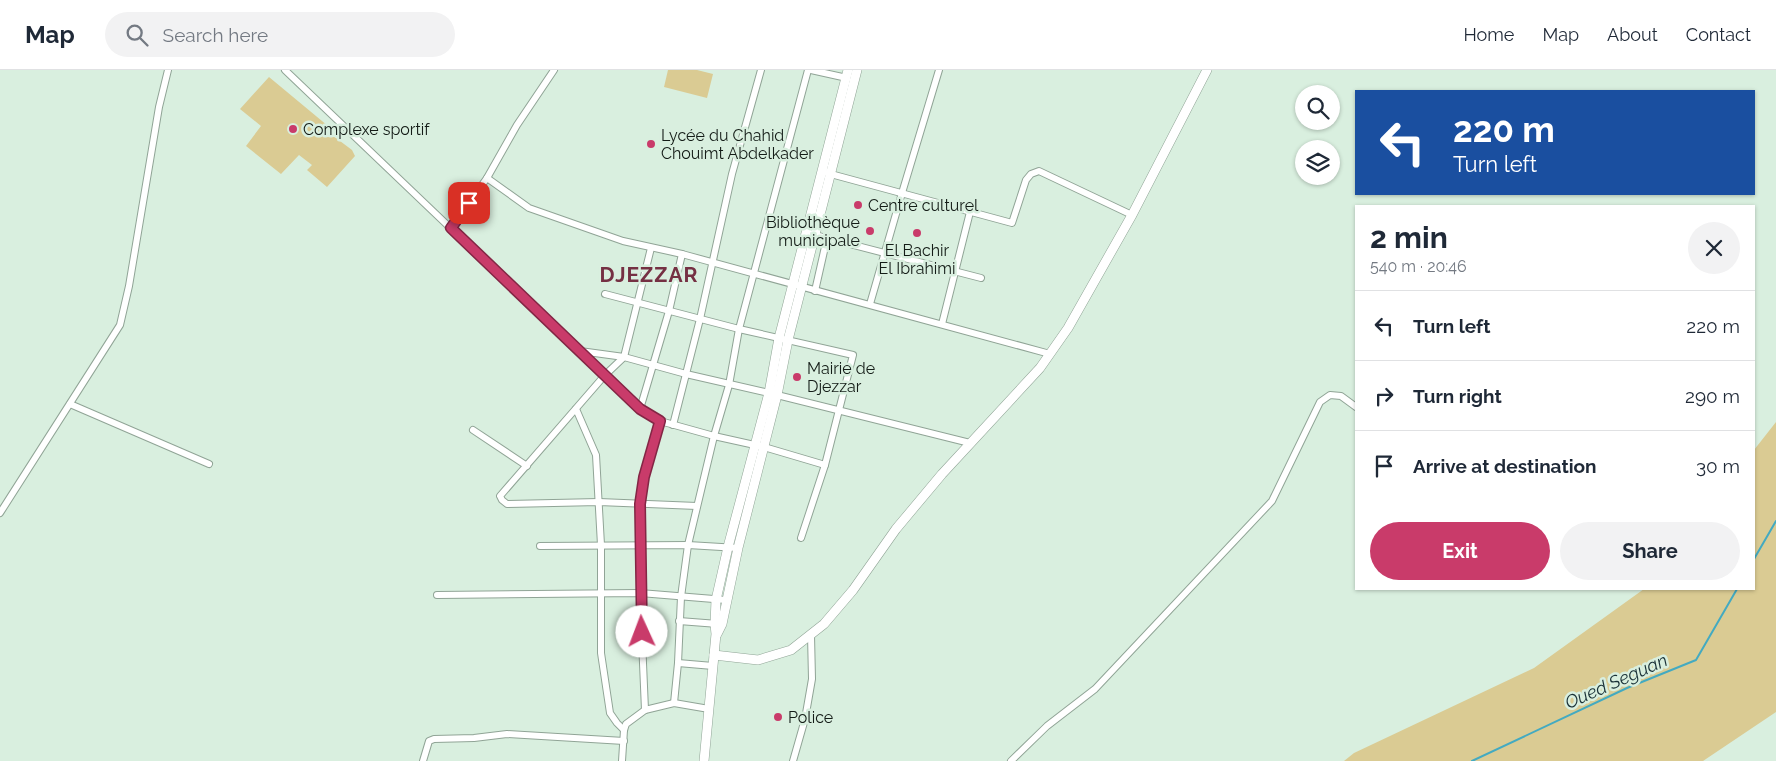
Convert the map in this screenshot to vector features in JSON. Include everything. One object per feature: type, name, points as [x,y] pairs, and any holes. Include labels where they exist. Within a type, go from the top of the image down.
[{"type":"main road","points":[[797,286],[815,235],[857,70]]},
{"type":"main road","points":[[714,656],[758,660],[791,650],[824,624],[853,590],[896,529],[942,474],[1040,368],[1068,328],[1132,215],[1207,70]]},
{"type":"main road","points":[[718,624],[716,600],[728,547],[773,394],[821,171],[847,74]]},
{"type":"main road","points":[[704,761],[716,634],[738,548],[759,446]]},
{"type":"street","points":[[0,513],[120,325],[129,286],[159,107],[168,70]]},
{"type":"street","points":[[285,70],[640,409],[660,421],[673,425],[759,446],[825,465]]},
{"type":"street","points":[[451,228],[487,178],[517,125],[554,70]]},
{"type":"street","points":[[673,425],[700,319],[732,174],[761,70]]},
{"type":"street","points":[[674,703],[681,597],[688,544],[714,436],[729,385],[739,329],[753,275],[810,70],[847,74]]},
{"type":"street","points":[[870,304],[939,70]]},
{"type":"street","points":[[821,171],[1012,223],[1026,180],[1031,174],[1039,171],[1132,215]]},
{"type":"street","points":[[487,178],[529,208],[623,241],[682,254],[753,275],[870,304],[1050,354]]},
{"type":"street","points":[[942,324],[970,212]]},
{"type":"street","points":[[815,235],[981,278]]},
{"type":"street","points":[[815,291],[827,238]]},
{"type":"street","points":[[651,248],[624,356],[605,375],[500,496],[507,504],[599,502],[697,506]]},
{"type":"street","points":[[640,409],[682,254]]},
{"type":"street","points":[[605,294],[739,329],[853,355],[825,465],[801,538]]},
{"type":"street","points":[[580,351],[624,356],[729,385],[773,394],[970,443]]},
{"type":"street","points":[[1011,761],[1047,726],[1095,689],[1272,501],[1320,402],[1330,395],[1341,396],[1355,406]]},
{"type":"street","points":[[70,404],[209,464]]},
{"type":"street","points":[[576,409],[596,455],[601,545],[601,653],[610,713],[616,723],[624,730]]},
{"type":"street","points":[[646,710],[640,593],[640,504],[644,477],[660,421]]},
{"type":"street","points":[[473,430],[527,466]]},
{"type":"street","points":[[540,546],[688,544],[738,548]]},
{"type":"street","points":[[438,595],[640,593],[726,600]]},
{"type":"street","points":[[679,621],[718,624]]},
{"type":"street","points":[[793,761],[805,719],[812,679],[811,635]]},
{"type":"street","points":[[678,662],[713,666]]},
{"type":"street","points":[[622,761],[626,724],[646,710],[674,703],[709,709]]},
{"type":"street","points":[[423,761],[429,741],[434,739],[474,738],[507,734],[624,742]]},
{"type":"shaded area","points":[[668,70],[697,70],[713,74],[707,98],[664,87]]},
{"type":"shaded area","name":"Complexe sportif","points":[[269,77],[328,126],[328,132],[352,150],[355,156],[327,187],[307,170],[312,165],[299,155],[281,174],[246,146],[261,126],[240,109]]},
{"type":"shaded area","points":[[1776,422],[1776,712],[1703,761],[1344,761],[1354,753],[1534,668],[1643,590],[1755,590],[1755,449]]},
{"type":"waterway","name":"Oued Seguan","points":[[1755,557],[1776,521]]},
{"type":"waterway","name":"Oued Seguan","points":[[1472,761],[1627,688],[1696,660],[1736,590]]},
{"type":"place","name":"Complexe sportif","points":[[293,129]]},
{"type":"place","name":"Lycée du Chahid Chouimt Abdelkader","points":[[651,144]]},
{"type":"place","name":"Centre culturel","points":[[858,205]]},
{"type":"place","name":"Bibliothèque municipale","points":[[870,231]]},
{"type":"place","name":"El Bachir El Ibrahimi","points":[[917,233]]},
{"type":"place","name":"Mairie de Djezzar","points":[[797,377]]},
{"type":"place","name":"Police","points":[[778,717]]},
{"type":"district","name":"DJEZZAR","points":[[649,274]]},
{"type":"route","points":[[469,203],[451,228],[640,409],[660,421],[644,477],[640,504],[642,632]]}]
